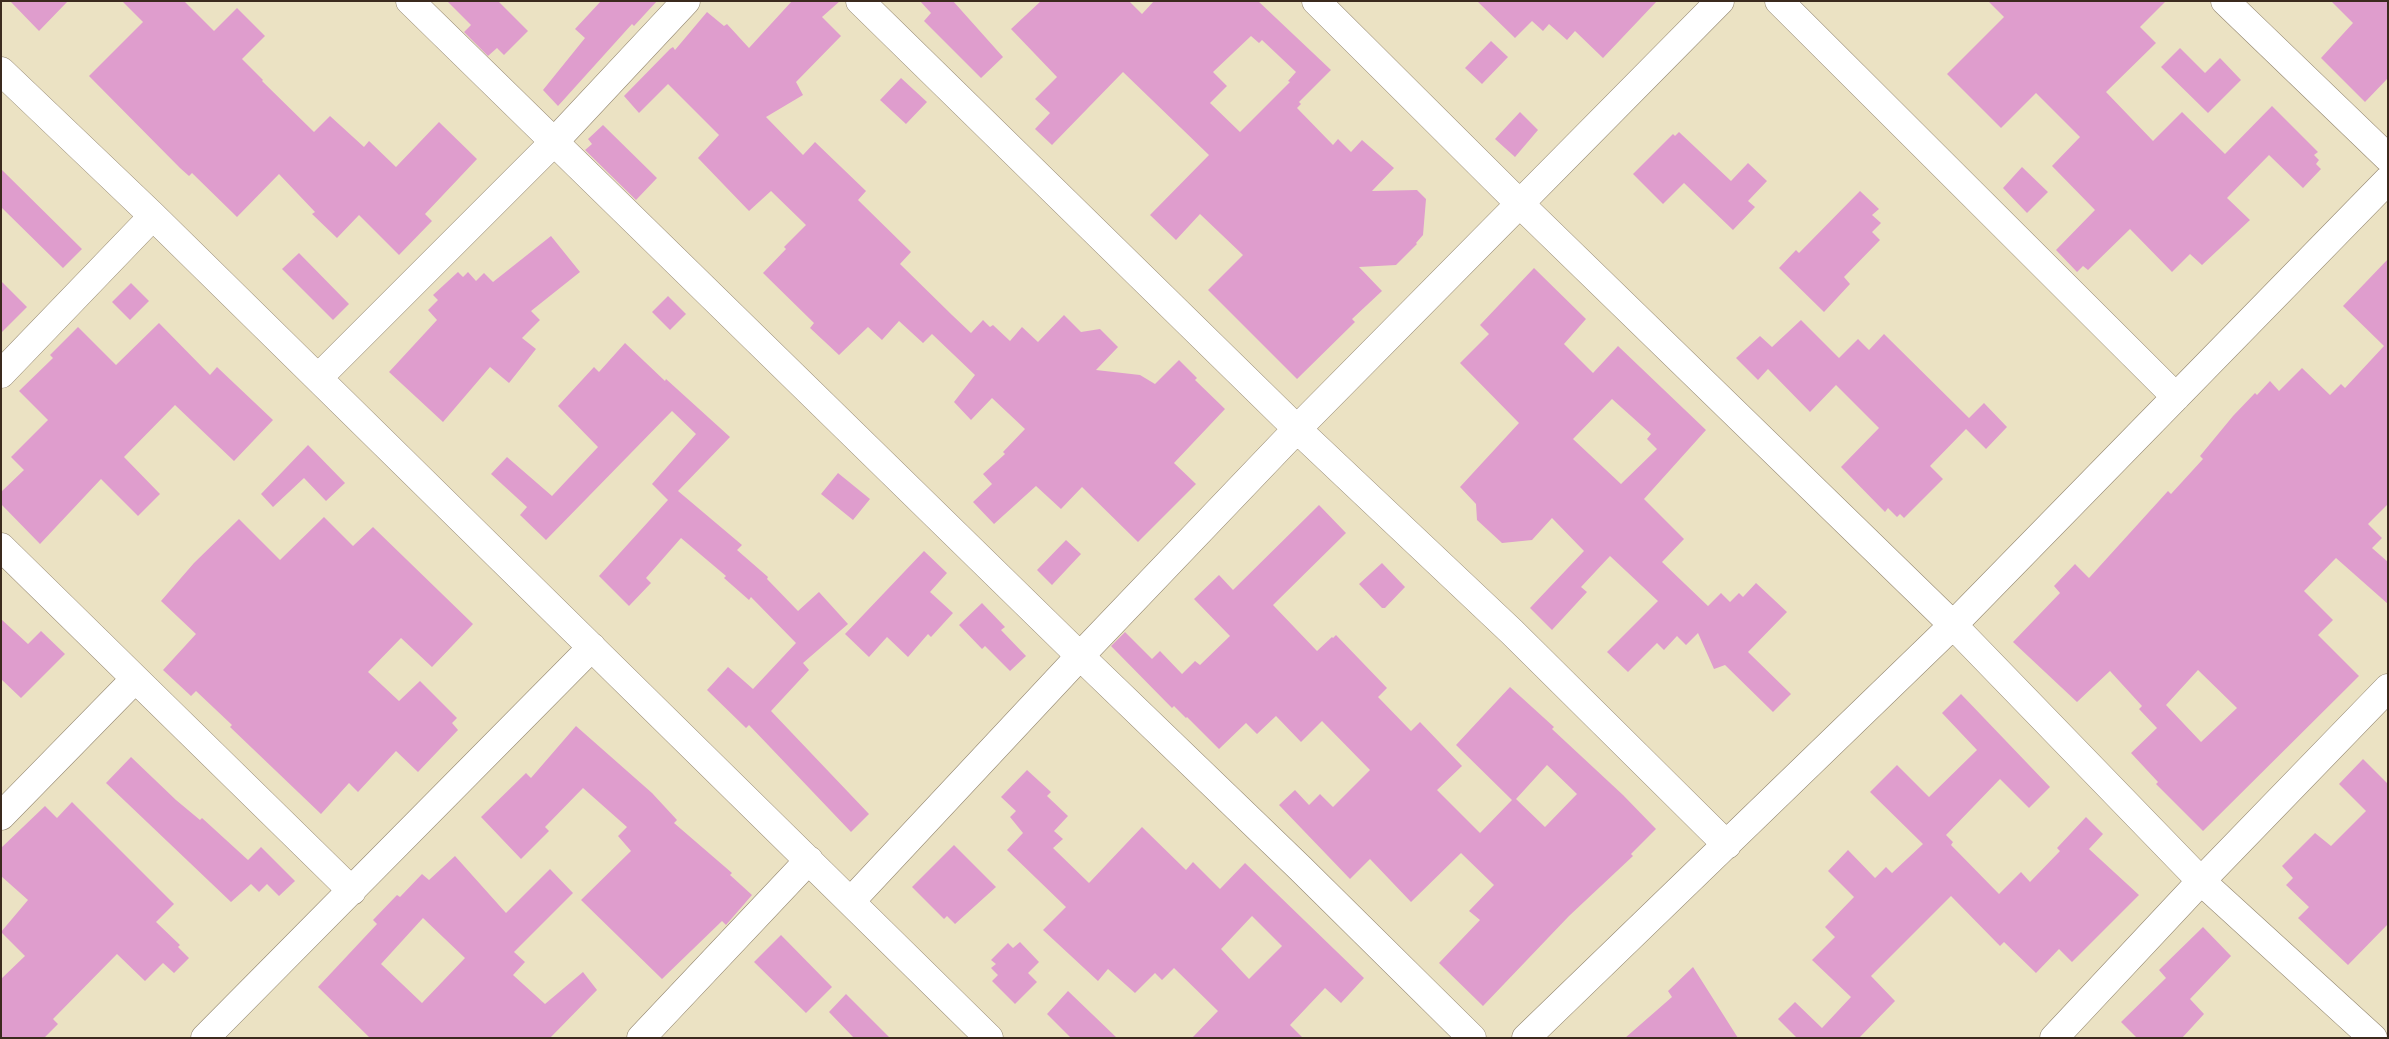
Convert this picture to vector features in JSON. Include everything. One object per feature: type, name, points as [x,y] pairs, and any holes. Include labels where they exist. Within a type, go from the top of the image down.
[{"type":"street","points":[[410,1],[1472,1038]]},
{"type":"street","points":[[318,378],[555,141],[686,1]]},
{"type":"street","points":[[860,1],[1297,429],[1512,632],[1727,845]]},
{"type":"street","points":[[1316,1],[1520,204],[1954,625],[2202,880],[2373,1038]]},
{"type":"street","points":[[851,901],[1080,656],[1297,429],[1720,1]]},
{"type":"street","points":[[1779,1],[2176,397]]},
{"type":"street","points":[[2225,1],[2388,158]]},
{"type":"street","points":[[1,71],[318,378],[990,1038]]},
{"type":"street","points":[[1526,1038],[1954,625],[2388,180]]},
{"type":"street","points":[[1,374],[152,216]]},
{"type":"street","points":[[1,547],[352,892]]},
{"type":"street","points":[[205,1038],[352,892],[592,647]]},
{"type":"street","points":[[1,816],[135,679]]},
{"type":"street","points":[[2054,1038],[2202,880],[2388,688]]},
{"type":"street","points":[[641,1038],[809,860]]},
{"type":"building","points":[[10,1],[68,1],[39,31]]},
{"type":"building","points":[[122,1],[184,1],[214,31],[237,8],[265,36],[242,59],[314,132],[330,116],[364,147],[369,141],[396,167],[439,122],[477,159],[425,214],[432,221],[399,255],[359,215],[337,238],[312,214],[315,212],[279,174],[237,217],[192,173],[189,176],[180,168],[89,76],[143,22]]},
{"type":"building","points":[[447,1],[498,1],[528,31],[504,55],[497,48],[488,56],[464,32],[471,25]]},
{"type":"building","points":[[601,1],[657,1],[634,26],[632,24],[558,106],[543,90],[585,38],[575,29]]},
{"type":"building","points":[[792,1],[840,1],[822,17],[841,36],[796,82],[803,95],[766,117],[803,155],[815,142],[866,191],[858,200],[911,252],[900,264],[971,333],[983,320],[990,327],[993,325],[1010,341],[1022,327],[1038,342],[1064,315],[1081,332],[1100,329],[1118,347],[1096,370],[1140,375],[1155,384],[1179,360],[1197,378],[1195,380],[1225,409],[1174,463],[1196,484],[1138,542],[1082,487],[1061,509],[1036,486],[994,524],[973,502],[992,484],[983,474],[1005,454],[1003,452],[1025,429],[992,398],[971,420],[954,402],[975,375],[932,334],[923,343],[899,321],[882,340],[868,327],[839,355],[810,328],[814,323],[763,273],[786,249],[784,247],[806,225],[771,191],[749,211],[698,158],[719,135],[668,84],[639,113],[624,96],[670,49],[673,47],[675,50],[707,12],[724,26],[727,24],[749,48]]},
{"type":"building","points":[[920,1],[953,1],[1003,57],[981,78],[924,21],[931,13]]},
{"type":"building","points":[[1041,1],[1129,1],[1142,14],[1154,1],[1258,1],[1331,70],[1299,102],[1301,104],[1297,108],[1333,145],[1338,139],[1351,152],[1362,140],[1394,168],[1372,191],[1417,190],[1426,199],[1423,235],[1417,244],[1396,265],[1359,267],[1382,291],[1352,319],[1355,322],[1297,379],[1208,290],[1243,255],[1200,214],[1176,240],[1150,215],[1209,155],[1123,72],[1052,145],[1035,129],[1050,113],[1035,99],[1057,77],[1011,29]],"holes":[[[1251,36],[1259,43],[1262,40],[1296,72],[1288,81],[1290,82],[1240,132],[1210,103],[1227,86],[1213,72]]]},
{"type":"building","points":[[1477,1],[1657,1],[1603,58],[1575,31],[1567,40],[1549,24],[1543,31],[1532,21],[1515,38]]},
{"type":"building","points":[[1988,1],[2166,1],[2140,27],[2156,43],[2106,92],[2153,141],[2182,112],[2225,154],[2272,106],[2318,152],[2314,155],[2319,160],[2316,164],[2321,169],[2303,188],[2269,155],[2227,198],[2250,220],[2202,265],[2190,254],[2172,272],[2130,229],[2088,270],[2083,266],[2077,272],[2056,250],[2095,210],[2052,166],[2080,137],[2036,93],[2001,128],[1947,74],[2004,17]]},
{"type":"building","points":[[2331,1],[2388,1],[2388,78],[2365,102],[2321,58],[2353,23]]},
{"type":"building","points":[[1491,41],[1508,57],[1482,84],[1465,68]]},
{"type":"building","points":[[2180,48],[2205,73],[2220,58],[2241,80],[2208,113],[2161,67]]},
{"type":"building","points":[[901,78],[927,102],[906,124],[880,100]]},
{"type":"building","points":[[1520,112],[1538,130],[1515,157],[1495,139]]},
{"type":"building","points":[[603,125],[657,178],[636,200],[585,150],[592,144],[588,139]]},
{"type":"building","points":[[1679,132],[1731,181],[1748,163],[1767,181],[1748,201],[1755,207],[1733,230],[1684,183],[1663,204],[1633,174],[1673,134],[1675,136]]},
{"type":"building","points":[[2022,167],[2048,192],[2027,213],[2003,188]]},
{"type":"building","points":[[1,169],[82,249],[63,268],[1,207]]},
{"type":"building","points":[[1860,191],[1879,209],[1872,215],[1881,223],[1872,232],[1880,240],[1844,277],[1850,284],[1824,312],[1779,268],[1796,250],[1799,253]]},
{"type":"building","points":[[551,236],[580,272],[531,311],[540,320],[522,338],[536,349],[509,383],[490,367],[443,422],[389,372],[437,320],[428,310],[438,300],[433,295],[458,272],[463,277],[468,272],[476,281],[484,273],[493,282]]},
{"type":"building","points":[[299,253],[349,304],[333,320],[282,269]]},
{"type":"building","points":[[2388,259],[2388,504],[2368,524],[2382,538],[2372,548],[2388,562],[2388,604],[2336,558],[2304,591],[2333,620],[2318,635],[2359,676],[2203,831],[2156,784],[2158,782],[2131,753],[2157,728],[2139,709],[2142,706],[2110,671],[2077,702],[2013,642],[2060,593],[2054,586],[2075,564],[2089,578],[2168,491],[2171,494],[2203,459],[2200,456],[2233,416],[2255,393],[2257,395],[2270,381],[2279,391],[2302,368],[2330,395],[2341,384],[2345,388],[2384,346],[2343,306]],"holes":[[[2198,670],[2237,708],[2201,742],[2166,705]]]},
{"type":"building","points":[[1534,268],[1586,319],[1564,344],[1593,373],[1618,346],[1706,430],[1644,499],[1684,539],[1662,562],[1708,606],[1721,593],[1730,602],[1739,593],[1743,597],[1756,583],[1787,612],[1748,652],[1791,694],[1773,712],[1725,665],[1714,669],[1698,633],[1686,645],[1677,636],[1664,650],[1657,643],[1628,672],[1607,652],[1658,601],[1610,556],[1581,587],[1587,592],[1552,630],[1530,608],[1584,551],[1552,518],[1532,540],[1502,543],[1477,520],[1476,504],[1460,487],[1519,423],[1460,363],[1489,334],[1480,325]],"holes":[[[1612,399],[1651,434],[1647,439],[1657,449],[1621,484],[1573,439]]]},
{"type":"building","points":[[1,281],[27,307],[1,333]]},
{"type":"building","points":[[131,283],[149,301],[130,320],[112,302]]},
{"type":"building","points":[[668,296],[686,314],[670,330],[652,312]]},
{"type":"building","points":[[1801,320],[1839,358],[1858,339],[1869,350],[1884,334],[1969,418],[1984,403],[2007,427],[1986,449],[1966,429],[1930,466],[1943,479],[1904,518],[1900,514],[1897,517],[1888,508],[1885,512],[1841,467],[1879,428],[1836,385],[1810,412],[1768,369],[1758,380],[1736,358],[1760,336],[1772,347]]},
{"type":"building","points":[[159,323],[210,375],[217,367],[273,420],[234,461],[175,405],[124,457],[160,494],[138,516],[101,479],[40,544],[1,504],[1,492],[24,470],[11,457],[48,420],[19,391],[53,358],[50,355],[78,327],[116,365]]},
{"type":"building","points":[[625,343],[665,381],[666,379],[730,437],[678,491],[742,545],[737,550],[768,577],[767,579],[798,611],[819,592],[848,624],[803,663],[809,670],[771,711],[869,814],[851,832],[749,725],[746,728],[707,690],[728,667],[753,689],[796,643],[751,597],[749,600],[724,578],[726,576],[681,538],[646,578],[651,583],[629,606],[599,576],[668,500],[652,484],[696,434],[672,411],[546,540],[520,515],[527,507],[491,474],[507,457],[552,496],[598,447],[558,406],[594,367],[599,372]]},
{"type":"building","points":[[308,445],[345,483],[326,501],[304,478],[273,507],[261,494]]},
{"type":"building","points":[[838,473],[870,499],[853,520],[821,494]]},
{"type":"building","points":[[1319,505],[1346,533],[1273,605],[1317,651],[1336,635],[1387,688],[1378,697],[1411,731],[1420,722],[1462,766],[1437,790],[1480,833],[1512,800],[1456,745],[1510,687],[1554,727],[1552,729],[1623,795],[1656,829],[1631,854],[1633,856],[1569,916],[1483,1006],[1439,963],[1480,920],[1469,911],[1494,885],[1461,853],[1411,902],[1370,859],[1350,879],[1279,805],[1295,790],[1309,805],[1320,794],[1333,807],[1370,770],[1322,721],[1301,742],[1276,716],[1257,734],[1246,723],[1219,749],[1187,717],[1174,706],[1172,708],[1111,646],[1125,632],[1152,659],[1160,651],[1182,674],[1195,661],[1200,665],[1230,636],[1194,599],[1219,575],[1233,590]],"holes":[[[1547,765],[1577,794],[1545,827],[1516,799]]]},
{"type":"building","points":[[324,517],[353,546],[373,527],[473,624],[432,667],[401,638],[368,672],[399,701],[420,681],[457,718],[452,723],[458,730],[418,772],[396,751],[358,792],[349,783],[321,814],[230,727],[232,725],[196,691],[191,696],[163,670],[196,634],[161,601],[194,563],[239,519],[280,560]]},
{"type":"building","points":[[1066,540],[1081,554],[1052,585],[1037,570]]},
{"type":"building","points":[[924,551],[947,573],[930,592],[953,613],[931,637],[928,634],[908,657],[887,637],[869,657],[845,634]]},
{"type":"building","points":[[1382,563],[1405,587],[1385,608],[1382,608],[1359,584]]},
{"type":"building","points":[[982,603],[1005,627],[1001,630],[1026,656],[1010,671],[985,646],[982,649],[959,625]]},
{"type":"building","points":[[1,619],[28,644],[41,631],[65,654],[21,698],[1,679]]},
{"type":"building","points":[[1961,694],[2050,787],[2029,808],[2000,779],[1946,835],[1953,842],[1951,845],[1999,894],[2021,872],[2030,882],[2060,851],[2057,848],[2086,817],[2103,834],[2089,849],[2139,895],[2072,962],[2059,949],[2036,973],[2004,942],[2000,946],[1951,896],[1871,976],[1895,1001],[1859,1038],[1797,1038],[1778,1019],[1795,1002],[1822,1028],[1851,997],[1812,960],[1835,937],[1825,927],[1854,897],[1828,871],[1848,850],[1875,878],[1886,867],[1892,873],[1923,844],[1870,792],[1897,765],[1929,797],[1977,750],[1942,713]]},
{"type":"building","points":[[576,726],[652,793],[677,820],[674,823],[732,873],[730,875],[752,895],[726,925],[722,921],[662,979],[581,900],[631,851],[618,836],[627,827],[583,788],[545,827],[549,831],[521,859],[481,817],[526,773],[531,778]]},
{"type":"building","points":[[131,757],[176,800],[200,820],[202,818],[248,860],[261,847],[295,881],[279,896],[267,884],[259,892],[251,884],[231,902],[106,783]]},
{"type":"building","points":[[2363,759],[2388,784],[2388,924],[2348,965],[2298,918],[2309,907],[2286,885],[2293,878],[2282,866],[2315,833],[2331,846],[2366,811],[2339,784]]},
{"type":"building","points":[[1027,770],[1051,792],[1047,796],[1068,816],[1054,831],[1063,839],[1053,848],[1089,883],[1142,827],[1186,870],[1193,862],[1220,889],[1245,863],[1364,978],[1341,1003],[1325,988],[1290,1025],[1303,1038],[1192,1038],[1218,1011],[1174,968],[1162,980],[1155,973],[1135,993],[1108,969],[1098,981],[1043,930],[1066,907],[1007,850],[1023,833],[1010,817],[1016,811],[1001,797]],"holes":[[[1252,916],[1282,946],[1249,979],[1221,949]]]},
{"type":"building","points":[[72,802],[174,904],[156,922],[180,945],[178,947],[189,958],[174,973],[163,963],[145,981],[117,954],[53,1019],[58,1024],[44,1038],[1,1038],[1,979],[25,956],[1,932],[28,900],[1,876],[1,848],[45,806],[57,818]]},
{"type":"building","points":[[954,845],[996,887],[955,924],[947,916],[944,919],[912,887]]},
{"type":"building","points":[[455,856],[506,913],[550,869],[573,893],[514,952],[525,962],[513,975],[545,1004],[583,972],[597,990],[550,1038],[370,1038],[318,987],[377,924],[373,920],[397,895],[400,897],[422,874],[429,880]],"holes":[[[423,918],[465,958],[422,1003],[381,964]]]},
{"type":"building","points":[[2203,927],[2231,956],[2190,999],[2204,1014],[2182,1038],[2137,1038],[2121,1022],[2166,978],[2159,970]]},
{"type":"building","points":[[781,935],[832,987],[806,1013],[754,962]]},
{"type":"building","points":[[1020,942],[1039,962],[1028,973],[1037,982],[1015,1004],[992,981],[998,975],[991,968],[996,964],[991,960],[1008,943],[1013,948]]},
{"type":"building","points":[[1693,967],[1738,1038],[1625,1038],[1672,997],[1668,991]]},
{"type":"building","points":[[1068,991],[1117,1038],[1071,1038],[1047,1014]]},
{"type":"building","points":[[846,994],[890,1038],[854,1038],[829,1012]]}]
